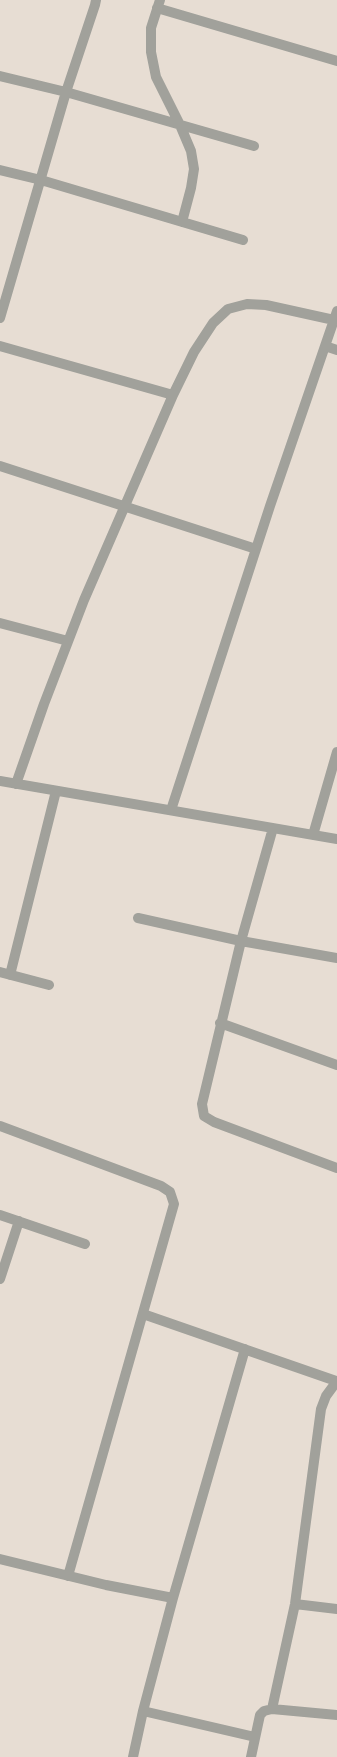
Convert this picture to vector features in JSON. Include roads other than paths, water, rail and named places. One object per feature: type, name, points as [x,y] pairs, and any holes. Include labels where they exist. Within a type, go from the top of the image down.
[{"type":"street","points":[[0,318],[66,92],[96,0]]},
{"type":"street","points":[[182,222],[191,188],[194,169],[191,151],[156,77],[151,52],[151,28],[159,4],[337,61]]},
{"type":"street","points":[[0,76],[66,92],[254,146]]},
{"type":"street","points":[[0,170],[41,180],[243,240]]},
{"type":"street","points":[[16,784],[68,641],[124,506],[173,395],[194,352],[214,323],[228,309],[247,304],[266,305],[336,316],[256,549],[171,810]]},
{"type":"street","points":[[0,346],[173,395]]},
{"type":"street","points":[[325,346],[337,350]]},
{"type":"street","points":[[0,466],[256,549]]},
{"type":"street","points":[[0,623],[68,641]]},
{"type":"street","points":[[313,835],[337,752]]},
{"type":"street","points":[[0,781],[337,839]]},
{"type":"street","points":[[49,985],[5,973],[56,791]]},
{"type":"street","points":[[273,828],[241,941],[220,1023],[202,1104],[204,1116],[214,1122],[337,1168]]},
{"type":"street","points":[[138,918],[241,941],[337,958]]},
{"type":"street","points":[[220,1023],[337,1065]]},
{"type":"street","points":[[0,1126],[154,1184],[170,1192],[174,1204],[68,1576]]},
{"type":"street","points":[[0,1215],[85,1244]]},
{"type":"street","points":[[0,1278],[19,1221]]},
{"type":"street","points":[[143,1314],[337,1381],[326,1396],[322,1409],[295,1604],[272,1709]]},
{"type":"street","points":[[133,1757],[143,1711],[173,1598],[245,1349]]},
{"type":"street","points":[[0,1558],[68,1576],[173,1598]]},
{"type":"street","points":[[295,1604],[337,1609]]},
{"type":"street","points":[[251,1757],[260,1716],[264,1711],[272,1709],[337,1715]]},
{"type":"street","points":[[143,1711],[255,1736]]}]
